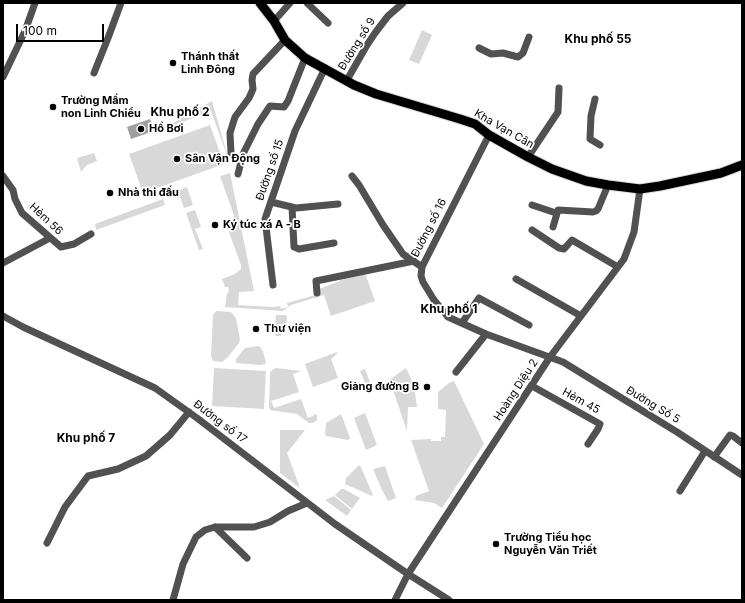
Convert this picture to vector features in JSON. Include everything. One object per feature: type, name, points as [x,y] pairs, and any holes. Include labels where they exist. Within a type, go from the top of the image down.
[{"type":"main road","name":"Kha Vạn Cân","points":[[260,3],[274,21],[285,40],[305,58],[376,94],[475,124],[489,135],[528,157],[552,169],[586,181],[640,188],[660,186],[715,174],[742,165]]},
{"type":"street","points":[[3,77],[25,31],[35,3]]},
{"type":"street","points":[[94,73],[120,3]]},
{"type":"street","points":[[274,21],[290,3]]},
{"type":"street","points":[[307,3],[328,23]]},
{"type":"street","name":"Đường số 9","points":[[347,80],[366,45],[388,16],[403,3]]},
{"type":"street","points":[[479,48],[491,54],[503,53],[518,57],[523,53],[529,37]]},
{"type":"street","points":[[231,153],[230,133],[235,117],[253,90],[253,74],[285,40]]},
{"type":"street","points":[[238,174],[243,154],[258,124],[270,106],[284,107],[288,101],[305,58]]},
{"type":"street","name":"Đường số 15","points":[[273,284],[265,219],[295,131],[325,68]]},
{"type":"street","points":[[528,157],[558,112],[559,88]]},
{"type":"street","points":[[595,99],[591,116],[590,139],[600,145]]},
{"type":"street","name":"Đường số 16","points":[[489,135],[422,267],[421,276],[434,300],[448,317],[486,334],[550,357]]},
{"type":"street","name":"Hẻm 56","points":[[3,176],[13,190],[15,199],[22,213],[61,247],[74,244],[91,234]]},
{"type":"street","points":[[352,176],[403,254],[422,267]]},
{"type":"street","points":[[553,227],[558,210],[596,211],[608,185]]},
{"type":"street","name":"Hoàng Diệu 2","points":[[395,600],[408,574],[550,357],[624,259],[634,232],[640,188]]},
{"type":"street","points":[[271,202],[296,208],[338,204]]},
{"type":"street","points":[[532,205],[556,213]]},
{"type":"street","points":[[292,207],[294,247],[298,249],[334,243]]},
{"type":"street","points":[[532,230],[564,250],[572,240],[618,267]]},
{"type":"street","points":[[3,264],[50,238]]},
{"type":"street","points":[[317,293],[316,280],[414,261]]},
{"type":"street","points":[[516,279],[581,316]]},
{"type":"street","points":[[462,323],[479,298],[529,325]]},
{"type":"street","name":"Đường số 17","points":[[3,316],[23,327],[155,388],[189,412],[355,539],[449,600]]},
{"type":"street","points":[[456,372],[486,334]]},
{"type":"street","name":"Đường Số 5","points":[[550,357],[563,362],[677,432],[742,475]]},
{"type":"street","name":"Hẻm 45","points":[[532,386],[600,424],[588,444]]},
{"type":"street","points":[[46,543],[65,507],[88,476],[118,469],[146,456],[170,435],[189,412]]},
{"type":"street","points":[[714,457],[730,435],[742,443]]},
{"type":"street","points":[[680,491],[705,451]]},
{"type":"street","points":[[173,600],[183,564],[196,537],[206,530],[215,527],[254,527],[270,522],[288,511],[307,503]]},
{"type":"street","points":[[215,527],[247,558]]},
{"type":"shaded area","points":[[422,30],[432,35],[419,64],[409,60]]},
{"type":"shaded area","points":[[212,101],[229,161],[211,111],[159,131]]},
{"type":"shaded area","name":"Hồ Bơi","points":[[150,119],[154,131],[131,139],[127,127]]},
{"type":"shaded area","name":"Sân Vận Động","points":[[210,125],[224,164],[143,193],[129,154]]},
{"type":"shaded area","points":[[94,153],[97,161],[87,165],[81,172],[77,158]]},
{"type":"shaded area","points":[[230,173],[254,291],[239,292],[238,305],[280,306],[281,309],[288,307],[287,303],[319,294],[319,289],[340,281],[338,277],[351,277],[365,273],[375,301],[331,316],[324,295],[291,305],[283,311],[225,307],[227,294],[229,291],[228,287],[225,287],[222,279],[235,274],[241,269],[241,265],[229,232],[229,228],[237,224],[220,176]]},
{"type":"shaded area","points":[[187,187],[193,205],[184,208],[178,191]]},
{"type":"shaded area","points":[[163,199],[165,205],[96,230],[95,224]]},
{"type":"shaded area","points":[[195,210],[201,227],[195,229],[203,249],[199,250],[186,213]]},
{"type":"shaded area","points":[[216,311],[231,312],[236,318],[240,340],[228,357],[222,362],[213,361],[211,356],[213,315]]},
{"type":"shaded area","points":[[276,315],[287,316],[286,330],[281,330],[281,336],[276,336],[274,333]]},
{"type":"shaded area","points":[[259,346],[263,351],[266,362],[265,364],[236,363],[236,359],[245,348]]},
{"type":"shaded area","points":[[337,352],[337,354],[331,359],[338,378],[313,387],[305,364]]},
{"type":"shaded area","points":[[214,368],[266,371],[264,409],[212,406]]},
{"type":"shaded area","points":[[276,368],[301,371],[293,374],[299,392],[271,401],[274,408],[301,399],[308,418],[317,414],[317,420],[313,423],[309,423],[297,414],[270,410],[270,373]]},
{"type":"shaded area","points":[[406,368],[414,385],[417,407],[408,407],[407,431],[390,381]]},
{"type":"shaded area","points":[[365,369],[370,382],[369,385],[356,392],[350,392],[348,389],[365,383],[360,371]]},
{"type":"shaded area","points":[[454,381],[484,444],[442,508],[434,503],[415,500],[416,496],[429,491],[411,440],[431,439],[431,441],[441,441],[441,437],[445,437],[446,410],[438,409],[438,392]]},
{"type":"shaded area","points":[[365,413],[377,445],[366,450],[354,418]]},
{"type":"shaded area","points":[[341,414],[350,438],[348,440],[326,436],[325,434],[326,423]]},
{"type":"shaded area","points":[[280,430],[305,430],[287,453],[300,488],[280,473]]},
{"type":"shaded area","points":[[360,465],[373,495],[372,496],[345,484],[346,478]]},
{"type":"shaded area","points":[[385,466],[396,498],[388,501],[373,469]]},
{"type":"shaded area","points":[[341,489],[344,489],[360,498],[352,509],[335,495]]},
{"type":"shaded area","points":[[334,496],[351,510],[347,516],[325,500]]},
{"type":"place","name":"Thánh thất Linh Đông","points":[[173,63]]},
{"type":"place","name":"Trường Mầm non Linh Chiểu","points":[[53,107]]},
{"type":"place","name":"Hồ Bơi","points":[[141,129]]},
{"type":"place","name":"Sân Vận Động","points":[[177,159]]},
{"type":"place","name":"Nhà thi đấu","points":[[110,193]]},
{"type":"place","name":"Ký túc xá A - B","points":[[215,225]]},
{"type":"place","name":"Thư viện","points":[[256,329]]},
{"type":"place","name":"Giảng đường B","points":[[427,387]]},
{"type":"place","name":"Trường Tiểu học Nguyễn Văn Triết","points":[[496,544]]},
{"type":"district","name":"Khu phố 55","points":[[598,39]]},
{"type":"district","name":"Khu phố 2","points":[[180,112]]},
{"type":"district","name":"Khu phố 1","points":[[449,309]]},
{"type":"district","name":"Khu phố 7","points":[[86,438]]}]
